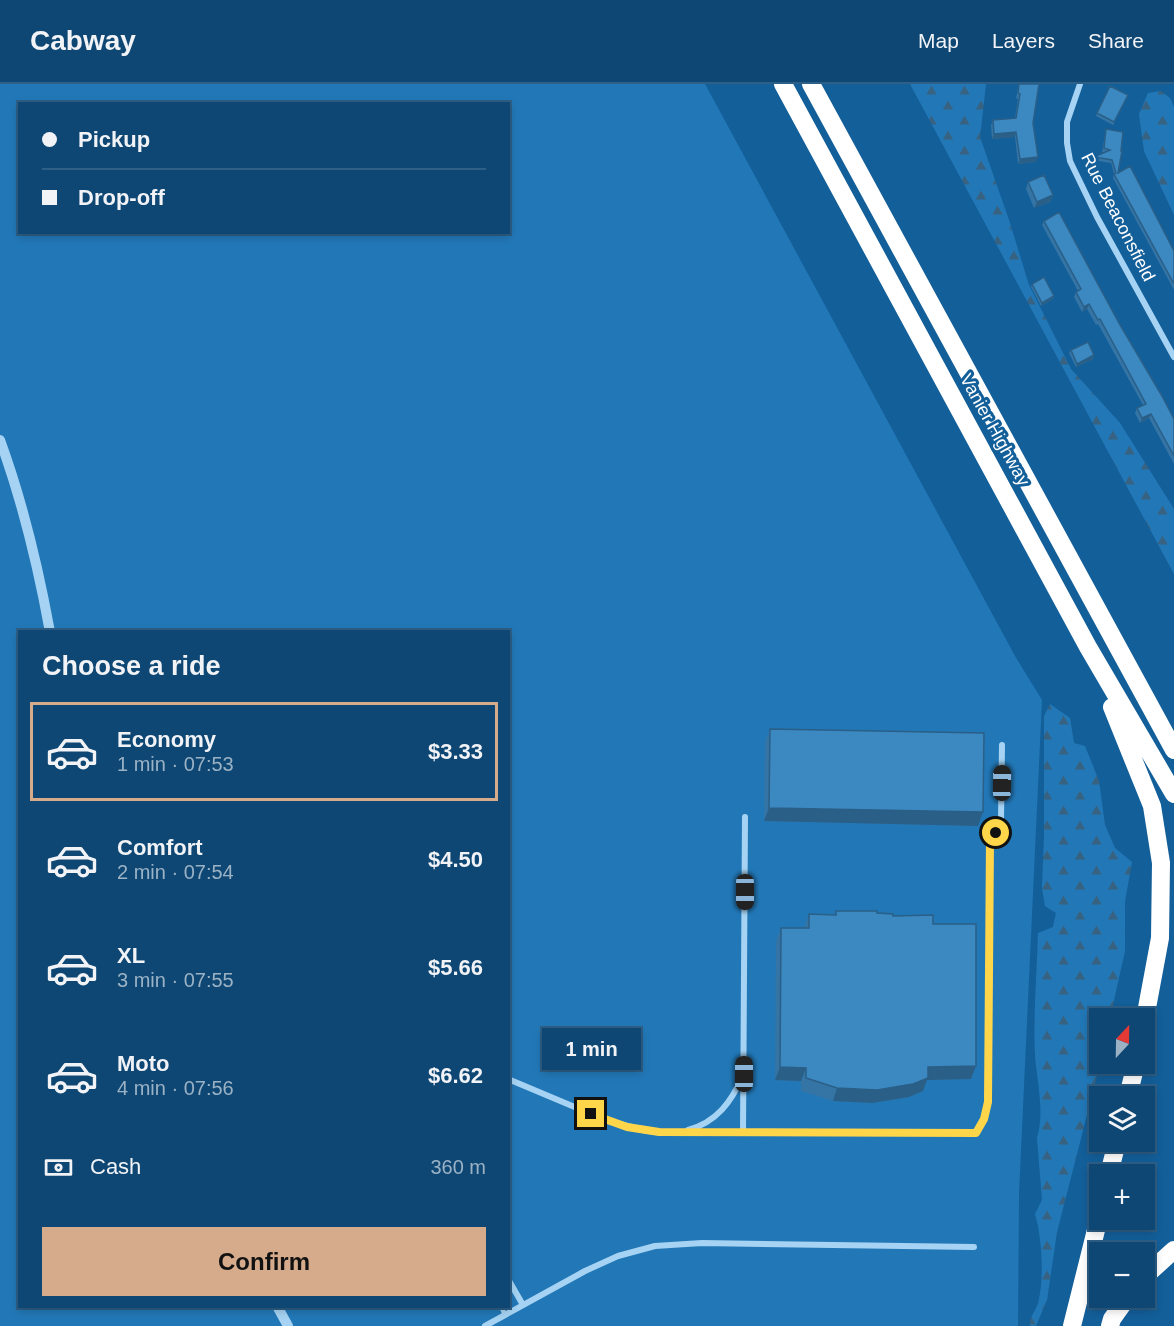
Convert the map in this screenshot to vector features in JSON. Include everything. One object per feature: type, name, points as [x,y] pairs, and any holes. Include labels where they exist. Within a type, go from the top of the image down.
[{"type":"highway","name":"Vanier Highway","points":[[783,84],[1088,647],[1174,794]]},
{"type":"highway","name":"Vanier Highway","points":[[810,84],[1174,750]]},
{"type":"highway","points":[[1088,647],[1152,806],[1154,817],[1161,863],[1160,938],[1147,1008]]},
{"type":"highway","points":[[1072,1326],[1096,1230]]},
{"type":"highway","points":[[1155,1267],[1174,1250]]},
{"type":"highway","points":[[1110,1326],[1121,1308]]},
{"type":"street","name":"Rue Beaconsfield","points":[[1080,84],[1067,122],[1070,161],[1092,207],[1174,357]]},
{"type":"street","points":[[0,440],[28,528],[50,630]]},
{"type":"street","points":[[510,1081],[618,1124],[647,1131],[679,1133],[976,1133],[984,1119],[988,1102],[990,840],[999,828],[1001,820],[1002,746]]},
{"type":"street","points":[[743,1133],[745,817]]},
{"type":"street","points":[[679,1133],[708,1122],[721,1112],[733,1098],[744,1074]]},
{"type":"street","points":[[485,1326],[585,1271],[618,1256],[655,1246],[702,1243],[974,1247]]},
{"type":"street","points":[[510,1283],[522,1305]]},
{"type":"street","points":[[278,1308],[288,1326]]},
{"type":"lane","points":[[502,1308],[505,1315]]},
{"type":"green space","points":[[0,84],[705,84],[1015,656],[1042,700],[1019,1193],[1018,1326],[0,1326]]},
{"type":"green space","points":[[910,84],[986,84],[980,137],[1029,285],[1071,369],[1120,423],[1174,509],[1174,574]]},
{"type":"green space","points":[[1161,91],[1170,98],[1174,107],[1174,215],[1144,151],[1139,114],[1148,93]]},
{"type":"green space","points":[[1050,704],[1070,718],[1074,743],[1085,746],[1099,781],[1105,825],[1115,848],[1132,862],[1125,901],[1125,951],[1112,1008],[1089,1008],[1089,1074],[1097,1074],[1094,1086],[1089,1086],[1089,1107],[1057,1232],[1047,1300],[1036,1326],[1030,1326],[1041,1290],[1042,1268],[1041,1245],[1035,1214],[1042,1200],[1037,1138],[1040,1107],[1035,1055],[1038,933],[1053,927],[1056,913],[1045,906],[1042,888],[1044,716]]},
{"type":"building","points":[[1019,84],[1039,84],[1033,123],[1038,157],[1020,159],[1016,132],[994,134],[993,120],[1016,118],[1020,94],[1018,93]]},
{"type":"building","points":[[1110,86],[1128,95],[1114,122],[1097,113]]},
{"type":"building","points":[[1106,129],[1123,132],[1118,173],[1130,166],[1174,251],[1174,284],[1114,174],[1116,173],[1112,160],[1094,157],[1110,150],[1104,148]]},
{"type":"building","points":[[1044,175],[1053,195],[1037,202],[1028,182]]},
{"type":"building","points":[[1059,212],[1174,419],[1174,456],[1151,414],[1142,418],[1137,408],[1146,404],[1100,319],[1098,320],[1089,304],[1084,307],[1076,292],[1081,289],[1044,221]]},
{"type":"building","points":[[1044,277],[1054,296],[1042,303],[1032,284]]},
{"type":"building","points":[[1088,342],[1094,355],[1077,364],[1071,350]]},
{"type":"building","points":[[770,729],[984,733],[983,812],[769,808]]},
{"type":"building","points":[[836,911],[877,911],[877,913],[893,914],[893,916],[933,915],[933,924],[976,924],[976,1066],[928,1067],[928,1078],[913,1084],[877,1090],[837,1088],[806,1078],[806,1068],[780,1067],[781,928],[809,928],[809,914],[836,915]]},
{"type":"route","points":[[591,1114],[627,1127],[659,1132],[976,1133],[984,1119],[988,1102],[990,840],[996,833]]}]
